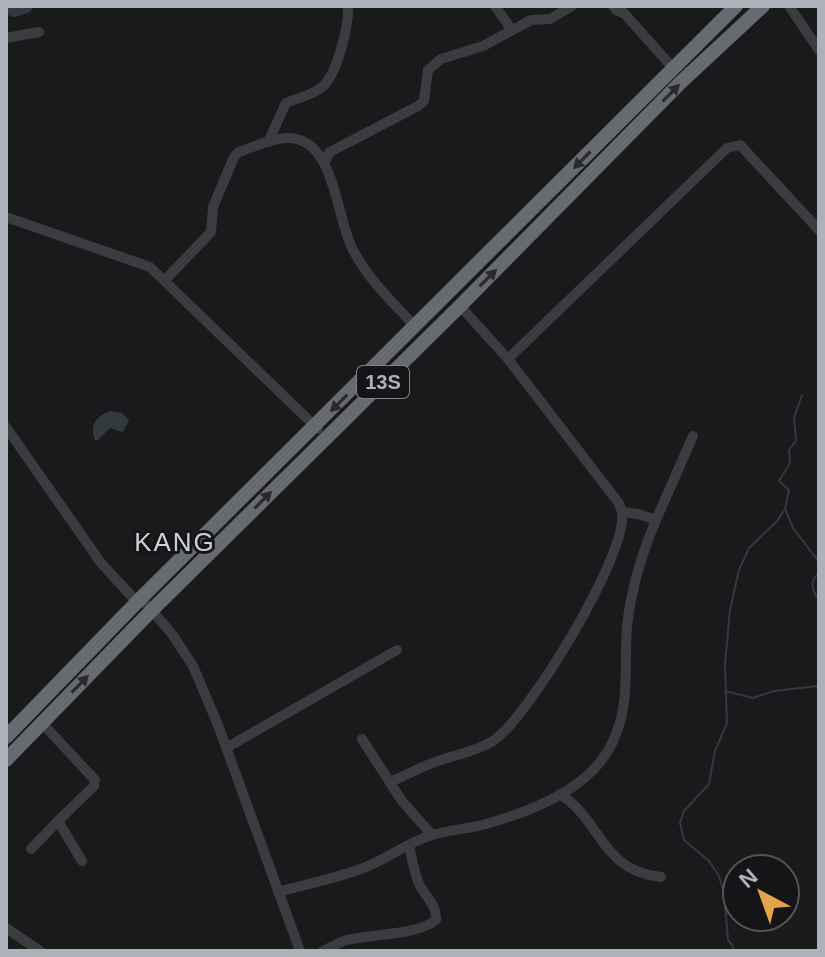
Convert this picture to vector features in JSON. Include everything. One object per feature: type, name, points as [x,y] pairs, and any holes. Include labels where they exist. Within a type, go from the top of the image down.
[{"type":"highway","name":"13S","points":[[8,754],[152,610],[321,432],[415,326],[736,6]]},
{"type":"highway","name":"13S","points":[[6,737],[139,600],[460,306],[616,148],[763,6]]},
{"type":"highway","points":[[605,137],[616,148]]},
{"type":"street","points":[[268,142],[286,103],[324,86],[334,72],[348,6]]},
{"type":"street","points":[[495,6],[512,30]]},
{"type":"street","points":[[613,6],[624,13],[673,68]]},
{"type":"street","points":[[789,6],[819,50]]},
{"type":"street","points":[[325,161],[330,152],[395,120],[424,101],[428,70],[441,59],[483,46],[531,20],[550,19],[567,7]]},
{"type":"street","points":[[6,38],[39,32]]},
{"type":"street","points":[[165,280],[211,232],[213,207],[234,157],[239,152],[288,138],[304,142],[318,151],[325,161],[353,252],[382,292],[415,326]]},
{"type":"street","points":[[508,359],[727,148],[740,145],[819,230]]},
{"type":"street","points":[[6,217],[145,264],[321,432]]},
{"type":"street","points":[[390,782],[438,761],[475,751],[496,739],[531,701],[584,614],[619,537],[622,512],[618,502],[508,359],[460,306]]},
{"type":"street","points":[[6,427],[101,563],[152,610],[193,666],[300,951]]},
{"type":"street","points":[[278,892],[367,867],[432,835],[483,825],[521,813],[560,794],[594,770],[616,736],[626,690],[627,625],[643,551],[693,436]]},
{"type":"street","points":[[622,512],[656,520]]},
{"type":"street","points":[[226,748],[397,650]]},
{"type":"street","points":[[31,849],[94,786],[95,780],[42,723]]},
{"type":"street","points":[[362,739],[402,801],[432,835]]},
{"type":"street","points":[[560,794],[585,815],[607,850],[625,866],[642,875],[661,877]]},
{"type":"street","points":[[58,821],[82,861]]},
{"type":"street","points":[[323,951],[347,940],[418,929],[436,920],[431,901],[420,887],[409,845]]},
{"type":"street","points":[[6,928],[40,951]]},
{"type":"shaded area","points":[[110,411],[122,413],[129,420],[123,432],[110,428],[95,440],[95,422]]},
{"type":"waterway","points":[[6,6],[14,10],[26,6]]},
{"type":"waterway","points":[[802,395],[794,418],[796,441],[789,450],[790,463],[779,481],[789,490],[785,509],[793,528],[819,562]]},
{"type":"waterway","points":[[733,951],[728,940],[724,893],[719,876],[709,861],[684,840],[680,823],[684,811],[709,784],[715,751],[727,723],[725,664],[730,610],[739,570],[749,548],[785,509]]},
{"type":"waterway","points":[[819,573],[813,586],[819,601]]},
{"type":"waterway","points":[[725,691],[753,698],[774,691],[819,686]]},
{"type":"district","name":"KANG","points":[[175,542]]}]
